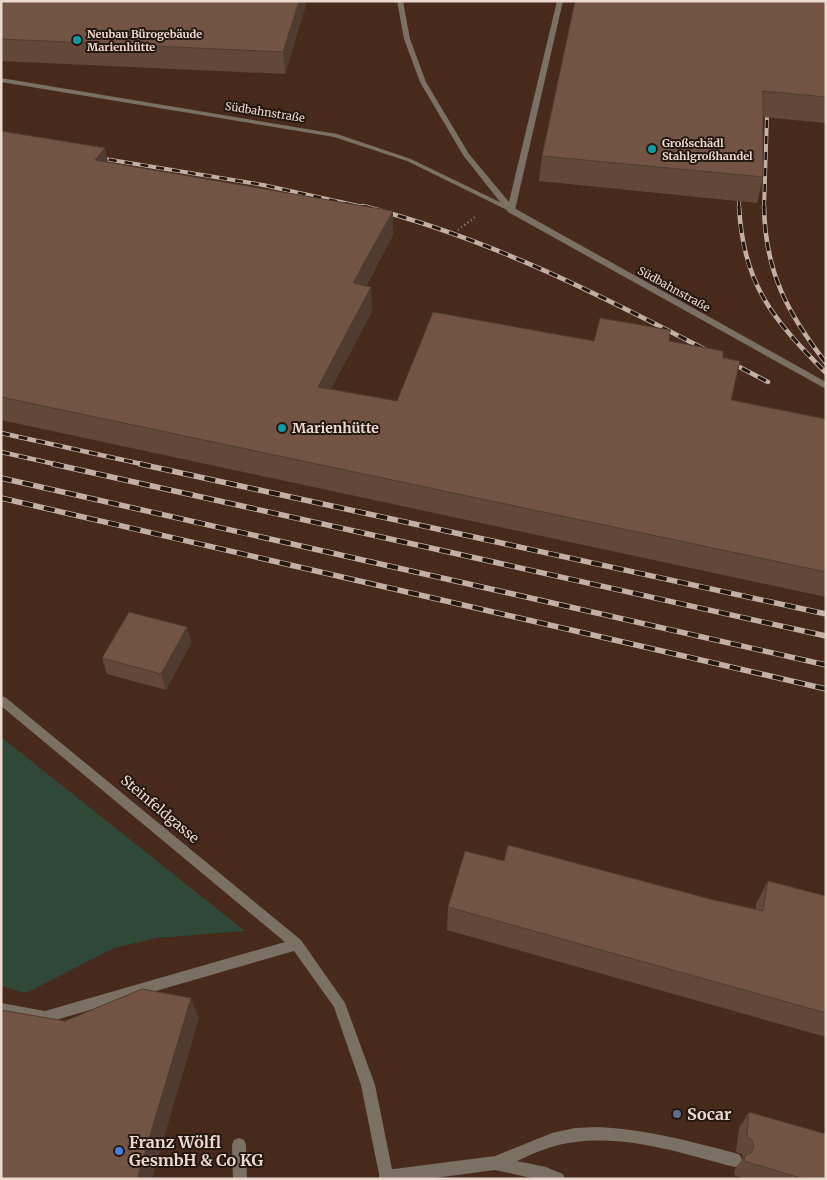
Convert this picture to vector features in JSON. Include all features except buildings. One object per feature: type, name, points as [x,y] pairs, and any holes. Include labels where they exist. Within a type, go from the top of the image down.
[{"type":"street","name":"Südbahnstraße","points":[[400,1],[407,39],[423,82],[466,155],[511,210]]},
{"type":"street","points":[[511,210],[560,1]]},
{"type":"street","name":"Südbahnstraße","points":[[1,80],[335,135],[409,160],[511,210],[826,386]]},
{"type":"street","name":"Steinfeldgasse","points":[[1,700],[296,944],[339,1003],[368,1085],[386,1178]]},
{"type":"street","points":[[1,1009],[45,1017],[296,944]]},
{"type":"street","points":[[386,1178],[495,1163],[552,1140],[597,1133],[651,1139],[735,1160]]},
{"type":"street","points":[[239,1145],[240,1179]]},
{"type":"street","points":[[495,1163],[546,1174],[558,1179]]},
{"type":"green space","points":[[1,737],[245,931],[157,938],[114,948],[26,993],[1,986]]},
{"type":"railway","points":[[764,207],[767,117]]},
{"type":"railway","points":[[93,157],[263,185],[368,208]]},
{"type":"railway","points":[[739,201],[739,206]]},
{"type":"railway","points":[[363,206],[454,234],[541,269],[710,352]]},
{"type":"railway","points":[[739,206],[747,258],[754,279],[764,299],[791,335],[826,373]]},
{"type":"railway","points":[[764,207],[765,229],[769,251],[781,290],[800,327],[826,363]]},
{"type":"railway","points":[[726,360],[768,382]]},
{"type":"railway","points":[[1,433],[146,465]]},
{"type":"railway","points":[[1,452],[59,465]]},
{"type":"railway","points":[[53,464],[826,636]]},
{"type":"railway","points":[[140,464],[826,614]]},
{"type":"railway","points":[[1,478],[826,665]]},
{"type":"railway","points":[[1,498],[826,689]]},
{"type":"place","name":"Neubau Bürogebäude Marienhütte","points":[[77,40]]},
{"type":"place","name":"Großschädl Stahlgroßhandel","points":[[652,149]]},
{"type":"place","name":"Marienhütte","points":[[282,428]]},
{"type":"place","name":"Socar","points":[[677,1114]]},
{"type":"place","name":"Franz Wölfl GesmbH & Co KG","points":[[119,1151]]}]
